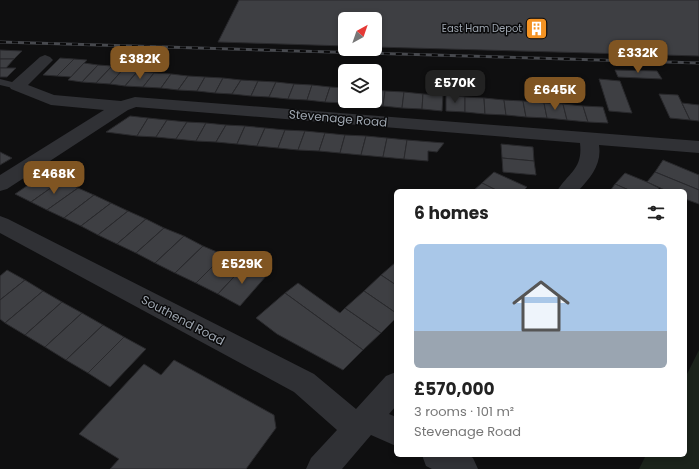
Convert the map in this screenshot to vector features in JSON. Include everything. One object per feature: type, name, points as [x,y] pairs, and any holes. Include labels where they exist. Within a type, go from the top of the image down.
[{"type":"street","points":[[45,60],[17,86],[51,100],[122,106]]},
{"type":"street","name":"Stevenage Road","points":[[0,184],[122,106],[135,102],[699,147]]},
{"type":"street","points":[[569,189],[589,165],[591,158],[589,139]]},
{"type":"street","name":"Southend Road","points":[[0,224],[304,383],[362,424],[394,432]]},
{"type":"street","points":[[322,469],[394,387]]},
{"type":"street","points":[[441,457],[462,469]]},
{"type":"lane","points":[[0,82],[17,86]]},
{"type":"shaded area","points":[[699,350],[699,469],[639,469],[645,457],[687,457],[687,374]]},
{"type":"building","name":"East Ham Depot","points":[[239,0],[699,0],[699,56],[382,47],[382,12],[338,12],[338,46],[218,42]]},
{"type":"building","points":[[0,50],[22,51],[14,59],[0,59]]},
{"type":"building","points":[[60,58],[74,59],[57,76],[43,75]]},
{"type":"building","points":[[0,59],[14,59],[6,68],[0,68]]},
{"type":"building","points":[[74,59],[87,60],[71,77],[57,76]]},
{"type":"building","points":[[84,63],[98,65],[82,82],[68,80]]},
{"type":"building","points":[[98,65],[112,66],[96,83],[82,82]]},
{"type":"building","points":[[112,66],[125,67],[110,84],[96,83]]},
{"type":"building","points":[[125,67],[140,68],[125,86],[110,84]]},
{"type":"building","points":[[0,68],[16,68],[7,77],[0,77]]},
{"type":"building","points":[[615,70],[657,71],[662,79],[618,77]]},
{"type":"building","points":[[137,72],[154,73],[143,87],[125,86]]},
{"type":"building","points":[[154,73],[171,74],[161,88],[143,87]]},
{"type":"building","points":[[171,74],[188,76],[178,90],[161,88]]},
{"type":"building","points":[[188,76],[205,77],[197,91],[178,90]]},
{"type":"building","points":[[205,77],[223,78],[215,93],[197,91]]},
{"type":"building","points":[[223,78],[241,80],[232,94],[215,93]]},
{"type":"building","points":[[599,79],[620,81],[632,113],[609,111]]},
{"type":"building","points":[[241,80],[258,81],[251,96],[232,94]]},
{"type":"building","points":[[258,81],[276,82],[269,97],[251,96]]},
{"type":"building","points":[[276,82],[294,84],[288,99],[269,97]]},
{"type":"building","points":[[294,84],[312,85],[307,100],[288,99]]},
{"type":"building","points":[[312,85],[330,87],[325,102],[307,100]]},
{"type":"building","points":[[330,87],[338,88],[338,103],[325,102]]},
{"type":"building","points":[[382,91],[385,91],[382,106]]},
{"type":"building","points":[[385,91],[404,92],[402,108],[383,106]]},
{"type":"building","points":[[404,92],[423,94],[422,109],[402,108]]},
{"type":"building","points":[[423,94],[443,95],[442,111],[422,109]]},
{"type":"building","points":[[659,94],[678,95],[690,120],[670,118]]},
{"type":"building","points":[[446,95],[465,97],[465,112],[446,111]]},
{"type":"building","points":[[465,97],[484,98],[485,114],[465,112]]},
{"type":"building","points":[[484,98],[504,100],[506,115],[485,114]]},
{"type":"building","points":[[504,100],[523,101],[526,117],[506,115]]},
{"type":"building","points":[[523,101],[544,103],[547,118],[526,117]]},
{"type":"building","points":[[544,103],[563,104],[567,120],[547,118]]},
{"type":"building","points":[[682,103],[699,105],[699,121],[690,120]]},
{"type":"building","points":[[563,104],[583,106],[588,122],[567,120]]},
{"type":"building","points":[[583,106],[603,107],[608,123],[588,122]]},
{"type":"building","points":[[130,116],[148,118],[137,136],[106,132]]},
{"type":"building","points":[[148,118],[167,120],[156,137],[137,136]]},
{"type":"building","points":[[167,120],[187,122],[176,139],[156,137]]},
{"type":"building","points":[[187,122],[206,123],[196,141],[176,139]]},
{"type":"building","points":[[206,123],[226,125],[216,142],[196,141]]},
{"type":"building","points":[[226,125],[245,126],[237,144],[216,142]]},
{"type":"building","points":[[245,126],[265,128],[257,146],[237,144]]},
{"type":"building","points":[[265,128],[285,130],[278,148],[257,146]]},
{"type":"building","points":[[285,130],[305,131],[298,150],[278,148]]},
{"type":"building","points":[[305,131],[325,133],[319,151],[298,150]]},
{"type":"building","points":[[325,133],[345,135],[340,153],[319,151]]},
{"type":"building","points":[[345,135],[366,136],[361,155],[340,153]]},
{"type":"building","points":[[366,136],[387,138],[383,157],[361,155]]},
{"type":"building","points":[[387,138],[407,140],[404,159],[383,157]]},
{"type":"building","points":[[407,140],[444,143],[437,152],[428,151],[428,161],[404,159]]},
{"type":"building","points":[[501,144],[533,147],[534,161],[502,158]]},
{"type":"building","points":[[0,152],[12,158],[0,165]]},
{"type":"building","points":[[502,158],[534,161],[536,175],[503,172]]},
{"type":"building","points":[[663,160],[699,175],[699,190],[655,172]]},
{"type":"building","points":[[494,172],[527,187],[525,189],[494,189],[482,183]]},
{"type":"building","points":[[655,172],[699,190],[699,204],[687,200],[687,189],[663,189],[647,182]]},
{"type":"building","points":[[46,173],[62,180],[31,202],[15,194]]},
{"type":"building","points":[[625,173],[659,188],[626,189],[615,184]]},
{"type":"building","points":[[62,180],[78,188],[47,210],[31,202]]},
{"type":"building","points":[[482,183],[494,189],[475,189]]},
{"type":"building","points":[[615,184],[626,189],[611,189]]},
{"type":"building","points":[[78,188],[94,195],[64,218],[47,210]]},
{"type":"building","points":[[94,195],[111,203],[81,226],[64,218]]},
{"type":"building","points":[[111,203],[128,211],[98,235],[81,226]]},
{"type":"building","points":[[128,211],[146,219],[117,244],[98,235]]},
{"type":"building","points":[[146,219],[164,228],[136,253],[117,244]]},
{"type":"building","points":[[164,228],[184,236],[155,263],[136,253]]},
{"type":"building","points":[[184,236],[203,246],[175,273],[155,263]]},
{"type":"building","points":[[203,246],[224,255],[196,283],[175,273]]},
{"type":"building","points":[[224,255],[245,265],[218,294],[196,283]]},
{"type":"building","points":[[394,264],[394,284],[381,275]]},
{"type":"building","points":[[245,265],[267,275],[240,306],[218,294]]},
{"type":"building","points":[[7,270],[25,280],[0,300],[0,276]]},
{"type":"building","points":[[381,275],[394,284],[394,312],[364,291]]},
{"type":"building","points":[[25,280],[43,291],[5,323],[0,319],[0,300]]},
{"type":"building","points":[[298,283],[340,313],[345,308],[381,333],[363,350],[285,293]]},
{"type":"building","points":[[43,291],[62,302],[25,335],[5,323]]},
{"type":"building","points":[[364,291],[394,312],[394,320],[381,333],[345,308]]},
{"type":"building","points":[[285,293],[363,350],[343,370],[277,334],[256,318]]},
{"type":"building","points":[[62,302],[82,313],[45,347],[25,335]]},
{"type":"building","points":[[82,313],[103,325],[66,360],[45,347]]},
{"type":"building","points":[[103,325],[124,337],[88,373],[66,360]]},
{"type":"building","points":[[124,337],[146,349],[110,387],[88,373]]},
{"type":"building","points":[[174,360],[274,415],[276,428],[246,469],[110,469],[119,459],[79,434],[144,364],[161,375]]},
{"type":"railway","points":[[0,42],[699,63]]},
{"type":"place","name":"East Ham Depot","points":[[537,28]]}]
